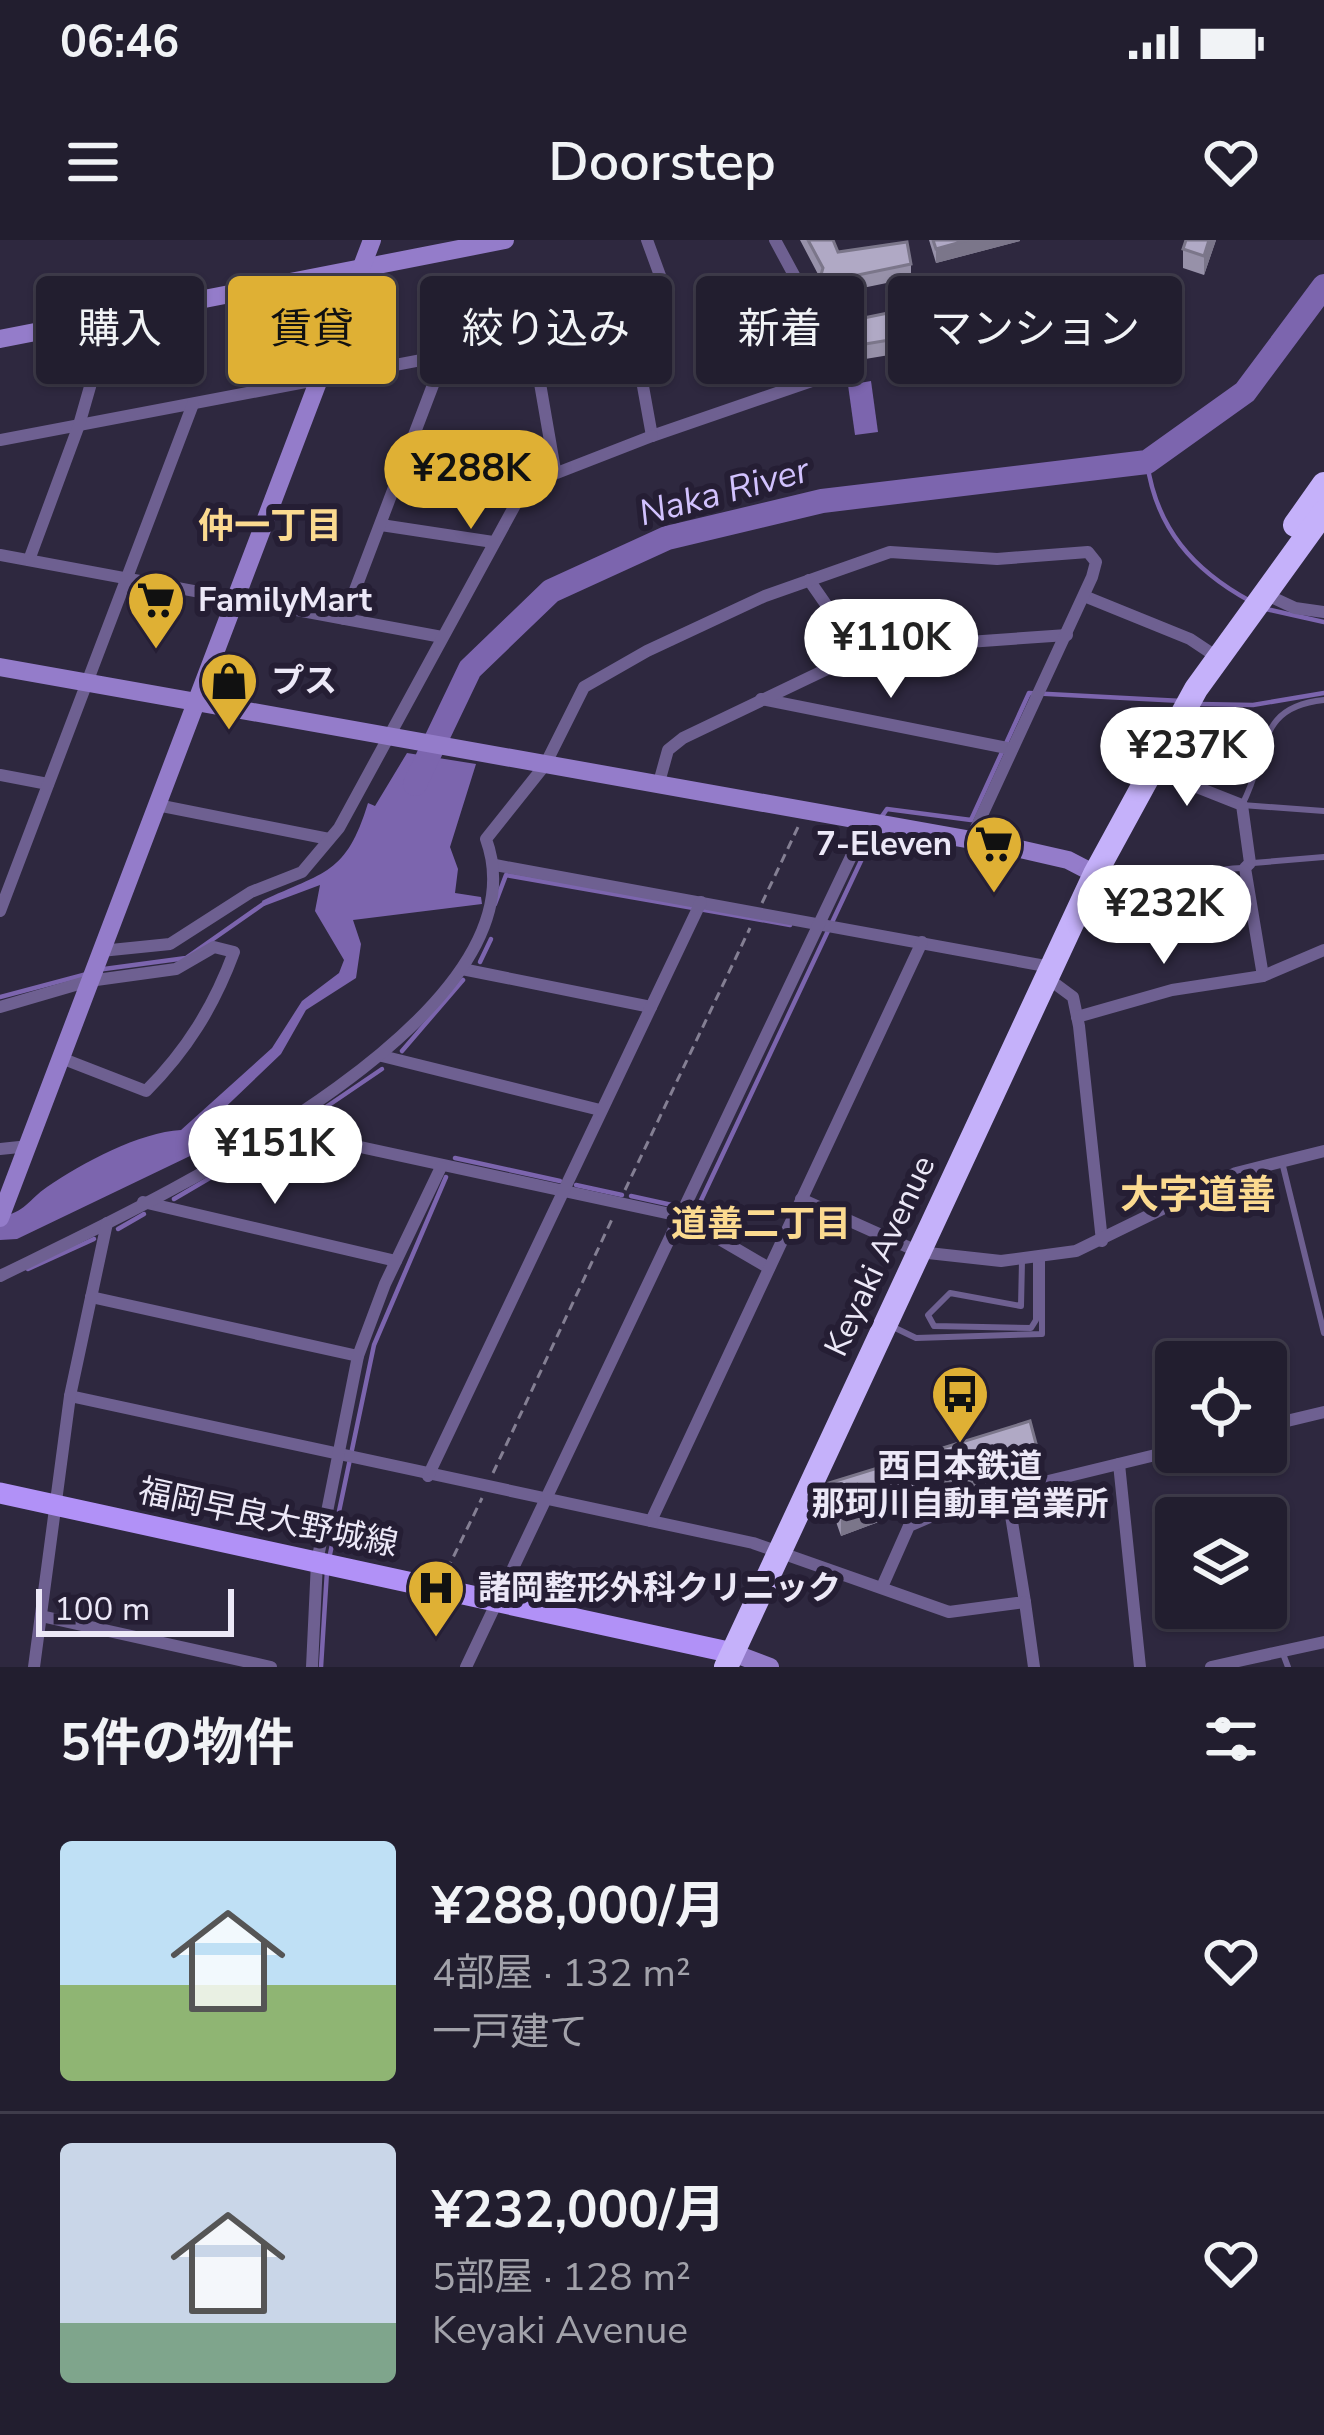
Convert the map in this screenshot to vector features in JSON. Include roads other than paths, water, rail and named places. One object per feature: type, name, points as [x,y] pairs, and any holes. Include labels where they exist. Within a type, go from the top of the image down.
[{"type":"highway","points":[[1095,874],[1139,765],[1324,484]]},
{"type":"highway","points":[[1095,874],[1212,652],[1265,594],[1323,515]]},
{"type":"highway","name":"Keyaki Avenue","points":[[730,1660],[1095,874]]},
{"type":"main road","name":"福岡早良大野城線","points":[[0,1493],[497,1601],[730,1660]]},
{"type":"street","points":[[358,276],[372,240]]},
{"type":"street","points":[[204,297],[440,246],[505,240]]},
{"type":"street","points":[[647,240],[660,276]]},
{"type":"street","points":[[775,240],[794,276]]},
{"type":"street","points":[[0,339],[36,331]]},
{"type":"street","points":[[28,560],[91,384]]},
{"type":"street","points":[[0,440],[296,384]]},
{"type":"street","points":[[0,1218],[315,384]]},
{"type":"street","points":[[344,619],[434,384]]},
{"type":"street","points":[[540,384],[555,470]]},
{"type":"street","points":[[643,384],[652,436]]},
{"type":"street","points":[[0,1007],[170,944],[251,892],[302,872],[329,839],[390,738],[526,485],[555,470],[803,384]]},
{"type":"street","points":[[0,911],[193,404]]},
{"type":"street","points":[[381,524],[493,542]]},
{"type":"street","points":[[0,1276],[277,1129],[382,1056],[462,969],[481,936],[496,865],[486,839],[541,764],[584,687],[704,624],[890,552],[997,559],[1088,552],[1096,562],[1084,596],[970,841]]},
{"type":"street","points":[[0,555],[442,637]]},
{"type":"street","points":[[809,580],[859,652]]},
{"type":"street","points":[[1265,594],[1294,608],[1324,612]]},
{"type":"street","points":[[1084,596],[1212,652]]},
{"type":"street","points":[[658,786],[668,750],[859,652],[1067,635]]},
{"type":"street","points":[[0,668],[970,841],[1068,860],[1095,874]]},
{"type":"street","points":[[761,699],[1012,749]]},
{"type":"street","points":[[1151,769],[1242,806],[1264,976]]},
{"type":"street","points":[[0,775],[48,784]]},
{"type":"street","points":[[157,805],[329,839]]},
{"type":"street","points":[[466,1667],[867,823]]},
{"type":"street","points":[[496,865],[922,942],[1048,972],[1072,997],[1077,1016],[1102,1240]]},
{"type":"street","points":[[428,1477],[701,902]]},
{"type":"street","points":[[651,1521],[922,942]]},
{"type":"street","points":[[61,1058],[146,1091],[175,1062],[205,1017],[234,952],[214,947],[176,969],[94,969]]},
{"type":"street","points":[[1077,1016],[1172,989],[1264,976],[1324,950]]},
{"type":"street","points":[[462,969],[651,1007]]},
{"type":"street","points":[[382,1056],[600,1110]]},
{"type":"street","points":[[277,1129],[680,1216],[769,1268]]},
{"type":"street","points":[[0,1149],[26,1152]]},
{"type":"street","points":[[802,1199],[919,1252],[948,1259],[1033,1258],[1102,1240],[1236,1173],[1324,1151]]},
{"type":"street","points":[[312,1667],[317,1562],[358,1356],[441,1167]]},
{"type":"street","points":[[143,1202],[396,1261]]},
{"type":"street","points":[[34,1667],[70,1396],[107,1223]]},
{"type":"street","points":[[91,1297],[358,1356]]},
{"type":"street","points":[[70,1396],[428,1477],[488,1485],[651,1521],[778,1553],[949,1612],[1024,1602]]},
{"type":"street","points":[[1287,1421],[1324,1412]]},
{"type":"street","points":[[882,1587],[909,1526],[976,1497],[1155,1456]]},
{"type":"street","points":[[1119,1465],[1140,1667]]},
{"type":"street","points":[[1007,1491],[1034,1667]]},
{"type":"street","points":[[41,1616],[271,1667]]},
{"type":"street","points":[[1211,1667],[1324,1642]]},
{"type":"street","points":[[730,1660],[770,1667]]},
{"type":"lane","points":[[1324,700],[1298,702],[1280,713],[1242,806],[1324,812]]},
{"type":"lane","points":[[1095,874],[1118,885],[1324,857]]},
{"type":"lane","points":[[1282,1160],[1324,1333]]},
{"type":"lane","points":[[916,1338],[937,1328],[1031,1328],[1036,1320],[1033,1258]]},
{"type":"lane","points":[[958,1336],[937,1328],[928,1315],[950,1293],[1021,1306],[1033,1258]]},
{"type":"lane","points":[[885,1323],[916,1338],[1042,1334],[1033,1258]]},
{"type":"lane","points":[[1282,1652],[1288,1667]]},
{"type":"waterway","name":"Naka River","points":[[415,784],[470,669],[551,591],[667,538],[822,501],[1147,462],[1245,392],[1324,286]]},
{"type":"waterway","points":[[1147,462],[1159,507],[1180,545],[1211,575],[1250,601]]},
{"type":"waterway","points":[[1266,609],[1324,622]]},
{"type":"waterway","points":[[880,819],[887,809],[971,820],[1029,693],[1182,701]]},
{"type":"waterway","points":[[1199,704],[1253,705],[1324,693]]},
{"type":"waterway","points":[[696,1211],[876,829]]},
{"type":"waterway","points":[[495,904],[506,875],[790,925]]},
{"type":"waterway","points":[[104,969],[186,958],[266,902]]},
{"type":"waterway","points":[[480,962],[491,939]]},
{"type":"waterway","points":[[0,997],[87,974]]},
{"type":"waterway","points":[[402,1051],[463,980]]},
{"type":"waterway","points":[[301,1124],[382,1069]]},
{"type":"waterway","points":[[174,1199],[278,1138]]},
{"type":"waterway","points":[[455,1158],[560,1181]]},
{"type":"waterway","points":[[329,1559],[374,1345],[446,1177]]},
{"type":"waterway","points":[[576,1185],[622,1195]]},
{"type":"waterway","points":[[631,1196],[681,1207]]},
{"type":"waterway","points":[[118,1229],[144,1214]]},
{"type":"waterway","points":[[28,1269],[94,1239]]},
{"type":"waterway","points":[[321,1667],[327,1571]]},
{"type":"place","name":"FamilyMart","points":[[156,651]]},
{"type":"place","name":"プス","points":[[229,732]]},
{"type":"place","name":"7-Eleven","points":[[994,895]]},
{"type":"place","name":"西日本鉄道 那珂川自動車営業所","points":[[960,1445]]},
{"type":"place","name":"諸岡整形外科クリニック","points":[[436,1639]]},
{"type":"district","name":"仲一丁目","points":[[270,526]]},
{"type":"district","name":"大字道善","points":[[1198,1195]]},
{"type":"district","name":"道善二丁目","points":[[761,1224]]}]
